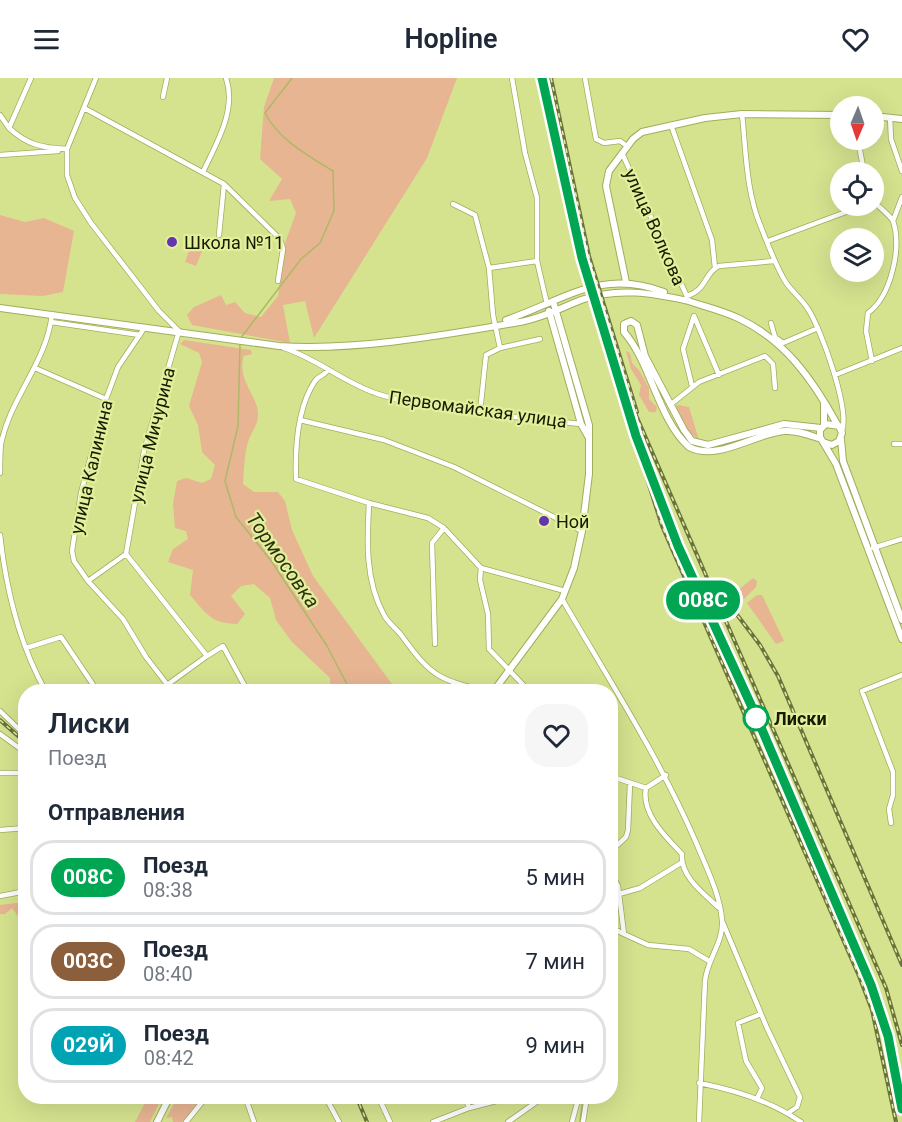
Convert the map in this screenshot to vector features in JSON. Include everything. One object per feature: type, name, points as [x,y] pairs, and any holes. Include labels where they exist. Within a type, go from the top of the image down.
[{"type":"main road","points":[[626,282],[606,186],[609,171],[627,146],[642,132],[742,114],[830,115]]},
{"type":"main road","points":[[884,117],[902,118]]},
{"type":"main road","name":"Первомайская улица","points":[[494,325],[602,284],[626,282],[688,299]]},
{"type":"main road","name":"Первомайская улица","points":[[0,308],[279,346],[319,347],[355,345],[521,322],[585,299],[621,291],[651,292],[688,299]]},
{"type":"main road","points":[[688,299],[736,317],[765,334],[800,366],[824,399],[842,431],[843,461],[902,639]]},
{"type":"main road","points":[[499,684],[562,599],[582,531],[589,425],[550,302]]},
{"type":"main road","points":[[553,312],[581,424],[589,439]]},
{"type":"main road","points":[[837,424],[823,427],[784,424],[716,443],[699,444],[689,439],[670,405],[645,356],[638,328],[633,321],[627,322],[623,329],[678,434],[691,448],[712,451],[785,431],[800,432],[834,444],[841,439]]},
{"type":"main road","points":[[626,334],[634,334],[638,328]]},
{"type":"main road","points":[[824,399],[822,441],[836,464],[902,620]]},
{"type":"main road","points":[[581,424],[589,425]]},
{"type":"main road","points":[[157,1122],[166,1104]]},
{"type":"street","points":[[9,128],[31,78]]},
{"type":"street","points":[[96,78],[67,149],[67,175],[75,198],[159,311],[179,332]]},
{"type":"street","points":[[163,97],[167,78]]},
{"type":"street","points":[[203,172],[229,108],[230,89],[226,78]]},
{"type":"street","points":[[512,78],[525,153],[537,198],[537,261],[550,302]]},
{"type":"street","points":[[585,78],[596,139],[604,144],[620,141],[627,146]]},
{"type":"street","points":[[84,108],[224,184],[280,240],[283,249],[278,281]]},
{"type":"street","points":[[742,114],[752,198],[774,261],[818,328],[835,375],[844,423],[842,431]]},
{"type":"street","points":[[0,115],[9,128],[22,140],[43,148],[67,149]]},
{"type":"street","points":[[890,117],[891,139],[902,171]]},
{"type":"street","points":[[671,125],[712,240],[715,268],[700,290],[688,299]]},
{"type":"street","points":[[0,155],[44,153],[67,149]]},
{"type":"street","name":"улица Волкова","points":[[622,153],[688,299]]},
{"type":"street","points":[[219,234],[224,184]]},
{"type":"street","points":[[892,221],[902,197]]},
{"type":"street","points":[[453,204],[475,215],[489,268],[494,325],[500,348]]},
{"type":"street","points":[[872,361],[866,332],[868,313],[881,303],[900,250],[892,221],[884,213]]},
{"type":"street","points":[[768,241],[835,216]]},
{"type":"street","points":[[489,268],[537,261]]},
{"type":"street","points":[[715,268],[774,261]]},
{"type":"street","points":[[0,473],[1,445],[15,404],[35,368],[52,314]]},
{"type":"street","points":[[692,386],[683,349],[694,315],[719,375]]},
{"type":"street","points":[[51,322],[140,335]]},
{"type":"street","points":[[771,323],[775,338],[783,343],[818,328]]},
{"type":"street","name":"улица Калинина","points":[[145,327],[118,367],[106,399],[81,493],[72,551],[74,561],[88,581],[123,619],[166,684]]},
{"type":"street","name":"улица Мичурина","points":[[126,555],[144,451],[179,332]]},
{"type":"street","points":[[480,412],[486,355],[500,348],[540,339]]},
{"type":"street","name":"Первомайская улица","points":[[279,346],[309,357],[353,384],[394,399],[581,424]]},
{"type":"street","points":[[835,375],[902,348]]},
{"type":"street","points":[[670,405],[692,386],[765,356],[773,364],[775,388]]},
{"type":"street","points":[[35,368],[106,399]]},
{"type":"street","points":[[328,369],[315,380],[300,420],[295,448],[296,479],[369,503],[428,518],[444,528],[481,568],[565,591]]},
{"type":"street","points":[[300,420],[384,440],[454,467],[582,531]]},
{"type":"street","points":[[894,444],[902,444]]},
{"type":"street","points":[[369,503],[367,538],[370,579],[384,617],[400,634],[416,658],[434,674],[458,684]]},
{"type":"street","points":[[435,644],[432,543],[444,528]]},
{"type":"street","points":[[0,535],[6,585],[26,648],[42,684]]},
{"type":"street","points":[[871,549],[902,539]]},
{"type":"street","points":[[88,581],[126,555],[207,656]]},
{"type":"street","points":[[481,568],[480,580],[488,614],[489,649],[523,684]]},
{"type":"street","points":[[562,599],[612,684]]},
{"type":"street","points":[[26,648],[61,637],[93,684]]},
{"type":"street","points":[[168,684],[223,646],[244,684]]},
{"type":"street","points":[[891,823],[889,809],[893,795],[893,772],[862,691],[902,675]]},
{"type":"street","points":[[618,694],[666,775],[700,851],[722,920],[761,1014],[800,1097],[797,1107],[788,1113]]},
{"type":"street","points":[[0,711],[18,728]]},
{"type":"street","points":[[0,734],[18,747]]},
{"type":"street","points":[[0,773],[18,773]]},
{"type":"street","points":[[646,789],[666,775]]},
{"type":"street","points":[[618,779],[646,789]]},
{"type":"street","points":[[618,844],[626,837],[628,830],[630,783]]},
{"type":"street","points":[[646,789],[649,811],[662,832],[682,854],[681,864],[694,884],[720,908]]},
{"type":"street","points":[[0,830],[18,829]]},
{"type":"street","points":[[620,894],[640,888],[681,864]]},
{"type":"street","points":[[618,889],[624,934]]},
{"type":"street","points":[[0,896],[18,893]]},
{"type":"street","points":[[699,1122],[705,981],[709,961],[719,942],[722,920]]},
{"type":"street","points":[[618,931],[648,945],[689,949],[709,961]]},
{"type":"street","points":[[757,1099],[762,1088],[746,1061],[738,1023],[761,1014]]},
{"type":"street","points":[[699,1083],[727,1088],[757,1099],[788,1113],[801,1122]]},
{"type":"street","points":[[189,1120],[201,1104]]},
{"type":"street","points":[[248,1104],[254,1122]]},
{"type":"street","points":[[329,1104],[339,1122]]},
{"type":"street","points":[[382,1104],[390,1122]]},
{"type":"street","points":[[468,1104],[469,1108]]},
{"type":"street","points":[[433,1122],[484,1104]]},
{"type":"street","points":[[507,1122],[531,1104]]},
{"type":"street","points":[[572,1122],[577,1104]]},
{"type":"street","points":[[583,1122],[586,1104]]},
{"type":"shaded area","points":[[274,78],[457,78],[427,158],[314,338],[305,301],[283,305],[290,343],[192,325],[187,315],[194,307],[221,295],[226,305],[235,302],[245,313],[261,317],[278,296],[285,243],[296,213],[290,199],[269,201],[282,179],[260,159],[264,107]]},
{"type":"shaded area","points":[[0,215],[25,222],[44,218],[74,231],[63,292],[43,296],[0,294]]},
{"type":"shaded area","points":[[191,245],[203,249],[196,266],[185,262]]},
{"type":"shaded area","points":[[184,340],[251,350],[252,354],[244,356],[242,364],[245,379],[257,406],[258,417],[249,438],[243,484],[254,492],[278,492],[285,501],[292,530],[313,576],[392,684],[330,684],[330,678],[292,642],[276,620],[270,598],[254,584],[241,586],[231,596],[245,614],[237,624],[221,622],[205,612],[190,595],[193,570],[168,562],[173,549],[188,539],[186,531],[175,528],[173,504],[177,481],[186,478],[202,483],[211,479],[215,465],[202,452],[198,425],[189,406],[202,362],[199,353],[180,344]]},
{"type":"shaded area","points":[[626,351],[630,353],[632,363],[639,370],[649,388],[649,399],[657,407],[656,412],[649,412],[639,395],[641,385],[631,369]]},
{"type":"shaded area","points":[[676,406],[689,407],[699,440],[688,431]]},
{"type":"shaded area","points":[[753,578],[757,581],[756,587],[744,599],[737,591]]},
{"type":"shaded area","points":[[757,595],[762,595],[784,641],[776,644],[747,603]]},
{"type":"shaded area","points":[[18,903],[18,916],[12,908],[5,914],[0,914],[0,905]]},
{"type":"shaded area","points":[[144,1104],[159,1104],[150,1122],[135,1122]]},
{"type":"shaded area","points":[[174,1104],[198,1104],[182,1122],[173,1122],[172,1117],[166,1118]]},
{"type":"waterway","name":"Тормосовка","points":[[240,339],[301,259],[320,243],[334,211],[333,171],[286,139],[265,113],[292,78]]},
{"type":"waterway","name":"Тормосовка","points":[[240,344],[238,426],[225,481],[236,517],[272,562],[327,646],[347,684]]},
{"type":"waterway","name":"Тормосовка","points":[[580,1122],[582,1104]]},
{"type":"railway","points":[[538,78],[581,270],[662,526],[859,976],[872,1010],[896,1122]]},
{"type":"railway","points":[[551,78],[589,256],[637,412]]},
{"type":"railway","points":[[632,406],[886,988],[902,1045]]},
{"type":"railway","points":[[716,587],[760,645],[778,676],[902,965]]},
{"type":"railway","points":[[712,621],[811,846]]},
{"type":"railway","points":[[0,720],[18,736]]},
{"type":"railway","points":[[881,1015],[900,1096]]},
{"type":"railway","points":[[359,1104],[367,1122]]},
{"type":"train","name":"008С","points":[[542,78],[582,258],[636,436],[678,546],[757,718],[877,1000],[888,1036],[902,1109]]},
{"type":"place","name":"Школа №11","points":[[172,242]]},
{"type":"place","name":"Ной","points":[[544,521]]},
{"type":"place","name":"Лиски","points":[[756,718]]}]
